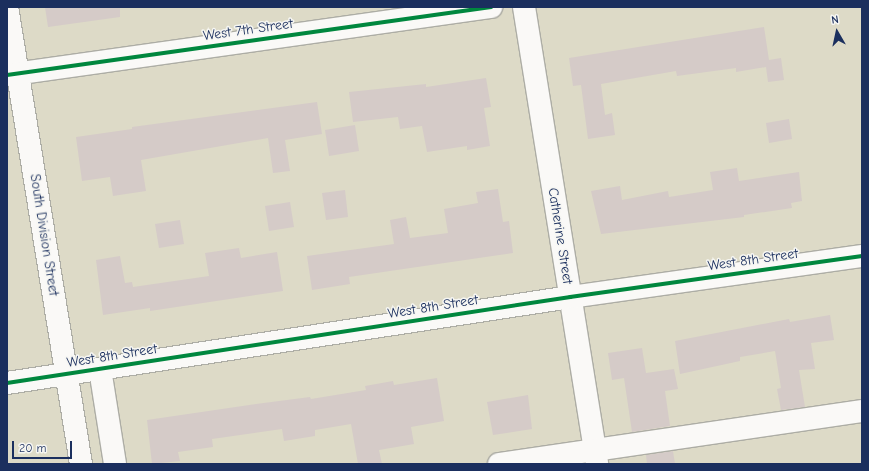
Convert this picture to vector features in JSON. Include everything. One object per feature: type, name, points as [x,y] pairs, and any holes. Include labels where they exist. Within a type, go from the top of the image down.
[{"type":"street","name":"South Division Street","points":[[7,7],[12,75],[81,464]]},
{"type":"street","name":"West 7th Street","points":[[12,75],[491,7]]},
{"type":"street","name":"Catherine Street","points":[[524,7],[596,457]]},
{"type":"street","name":"West 8th Street","points":[[7,383],[570,297],[862,256]]},
{"type":"street","points":[[100,369],[115,464]]},
{"type":"street","points":[[499,464],[596,457],[862,411]]},
{"type":"building","points":[[45,7],[120,7],[120,17],[48,27]]},
{"type":"building","points":[[764,27],[769,60],[781,58],[784,80],[768,82],[766,67],[736,72],[736,68],[677,76],[676,71],[601,84],[605,115],[612,113],[615,135],[588,139],[581,85],[573,86],[569,58]]},
{"type":"building","points":[[486,78],[491,107],[484,108],[490,146],[467,150],[467,146],[427,152],[422,126],[400,129],[398,117],[353,122],[349,92],[426,84],[426,87]]},
{"type":"building","points":[[317,102],[322,134],[285,140],[290,171],[273,173],[268,138],[141,160],[146,191],[113,196],[110,177],[82,181],[76,137],[132,129],[132,127]]},
{"type":"building","points":[[789,119],[792,139],[769,143],[766,123]]},
{"type":"building","points":[[355,125],[359,151],[329,156],[325,130]]},
{"type":"building","points":[[737,168],[739,181],[799,172],[802,201],[791,203],[792,208],[744,215],[744,217],[601,234],[591,191],[620,186],[622,200],[668,191],[669,197],[713,190],[710,172]]},
{"type":"building","points":[[498,189],[503,222],[509,221],[513,253],[349,277],[350,284],[312,290],[307,256],[394,244],[390,220],[406,217],[410,238],[448,233],[444,209],[478,203],[476,192]]},
{"type":"building","points":[[345,190],[348,217],[326,220],[322,193]]},
{"type":"building","points":[[290,202],[294,227],[269,231],[265,206]]},
{"type":"building","points":[[180,220],[184,244],[159,248],[155,224]]},
{"type":"building","points":[[239,248],[241,258],[277,252],[283,291],[150,311],[150,308],[103,315],[96,260],[120,256],[125,283],[132,282],[133,287],[209,276],[205,253]]},
{"type":"building","points":[[830,315],[834,340],[811,343],[815,369],[799,370],[805,407],[781,410],[777,389],[781,388],[775,351],[740,357],[740,361],[680,374],[675,341],[789,319],[790,322]]},
{"type":"building","points":[[642,348],[646,373],[674,369],[678,389],[665,391],[670,426],[632,432],[624,378],[612,380],[608,353]]},
{"type":"building","points":[[437,378],[444,421],[411,427],[414,444],[379,450],[382,464],[358,464],[351,424],[315,430],[315,436],[284,441],[282,429],[212,439],[213,447],[178,452],[180,461],[152,464],[147,420],[310,397],[311,399],[366,390],[365,386],[393,381],[394,385]]},
{"type":"building","points":[[528,395],[532,429],[493,435],[487,402]]},
{"type":"building","points":[[673,451],[675,464],[647,464],[646,455]]},
{"type":"cycle path","points":[[7,75],[491,7]]},
{"type":"cycle path","points":[[7,383],[570,297],[862,256]]}]
